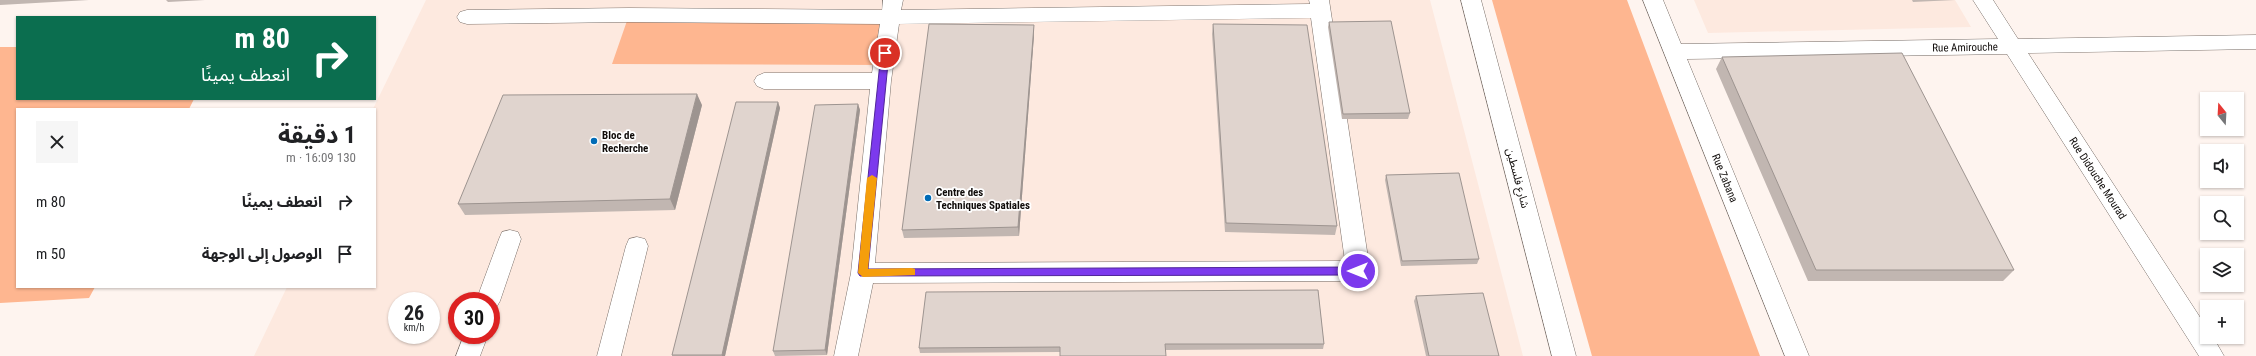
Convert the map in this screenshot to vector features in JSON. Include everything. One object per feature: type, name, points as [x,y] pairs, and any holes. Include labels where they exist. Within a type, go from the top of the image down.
[{"type":"street","name":"شارع فلسطين","points":[[1471,0],[1564,356]]},
{"type":"street","name":"Rue Zabana","points":[[1653,0],[1798,356]]},
{"type":"street","name":"Rue Didouche Mourad","points":[[1983,0],[2212,356]]},
{"type":"street","points":[[468,17],[628,15],[891,8],[1320,5],[1358,271],[1099,270],[863,273]]},
{"type":"street","points":[[846,356],[863,273],[881,81],[891,8]]},
{"type":"street","name":"Rue Amirouche","points":[[1673,52],[2256,42]]},
{"type":"street","points":[[764,80],[881,81]]},
{"type":"street","points":[[491,292],[510,239]]},
{"type":"street","points":[[609,356],[637,246]]},
{"type":"street","points":[[468,356],[473,344]]},
{"type":"shaded area","name":"Centre des Techniques Spatiales","points":[[426,0],[1430,0],[1523,356],[254,356],[287,288],[376,288],[376,108],[373,108]]},
{"type":"shaded area","points":[[1492,0],[1627,0],[1760,356],[1592,356]]},
{"type":"shaded area","points":[[1694,0],[1955,0],[1971,27],[1708,33]]},
{"type":"shaded area","points":[[629,15],[890,17],[883,65],[612,64]]},
{"type":"shaded area","points":[[0,47],[16,47],[16,100],[194,100],[190,108],[16,108],[16,288],[94,288],[89,298],[0,303]]},
{"type":"building","points":[[1391,21],[1410,113],[1343,114],[1329,22]]},
{"type":"building","points":[[929,24],[1034,25],[1018,227],[902,230]]},
{"type":"building","points":[[1213,24],[1307,25],[1337,226],[1226,223]]},
{"type":"building","points":[[1902,53],[2014,270],[1816,270],[1722,57]]},
{"type":"building","name":"Bloc de Recherche","points":[[697,94],[670,199],[458,204],[503,95]]},
{"type":"building","points":[[736,102],[778,102],[722,355],[672,355]]},
{"type":"building","points":[[858,104],[825,350],[773,351],[815,105]]},
{"type":"building","points":[[1459,173],[1479,259],[1402,261],[1386,175]]},
{"type":"building","points":[[1318,290],[1324,344],[1165,344],[1166,356],[1060,356],[1060,347],[919,348],[926,292]]},
{"type":"building","points":[[1483,293],[1499,356],[1429,356],[1416,296]]},
{"type":"slow traffic","points":[[872,178],[863,273],[912,272]]},
{"type":"place","name":"Bloc de Recherche","points":[[594,141]]},
{"type":"place","name":"Centre des Techniques Spatiales","points":[[928,198]]},
{"type":"route","points":[[885,53],[863,273],[1102,270],[1358,271]]}]
